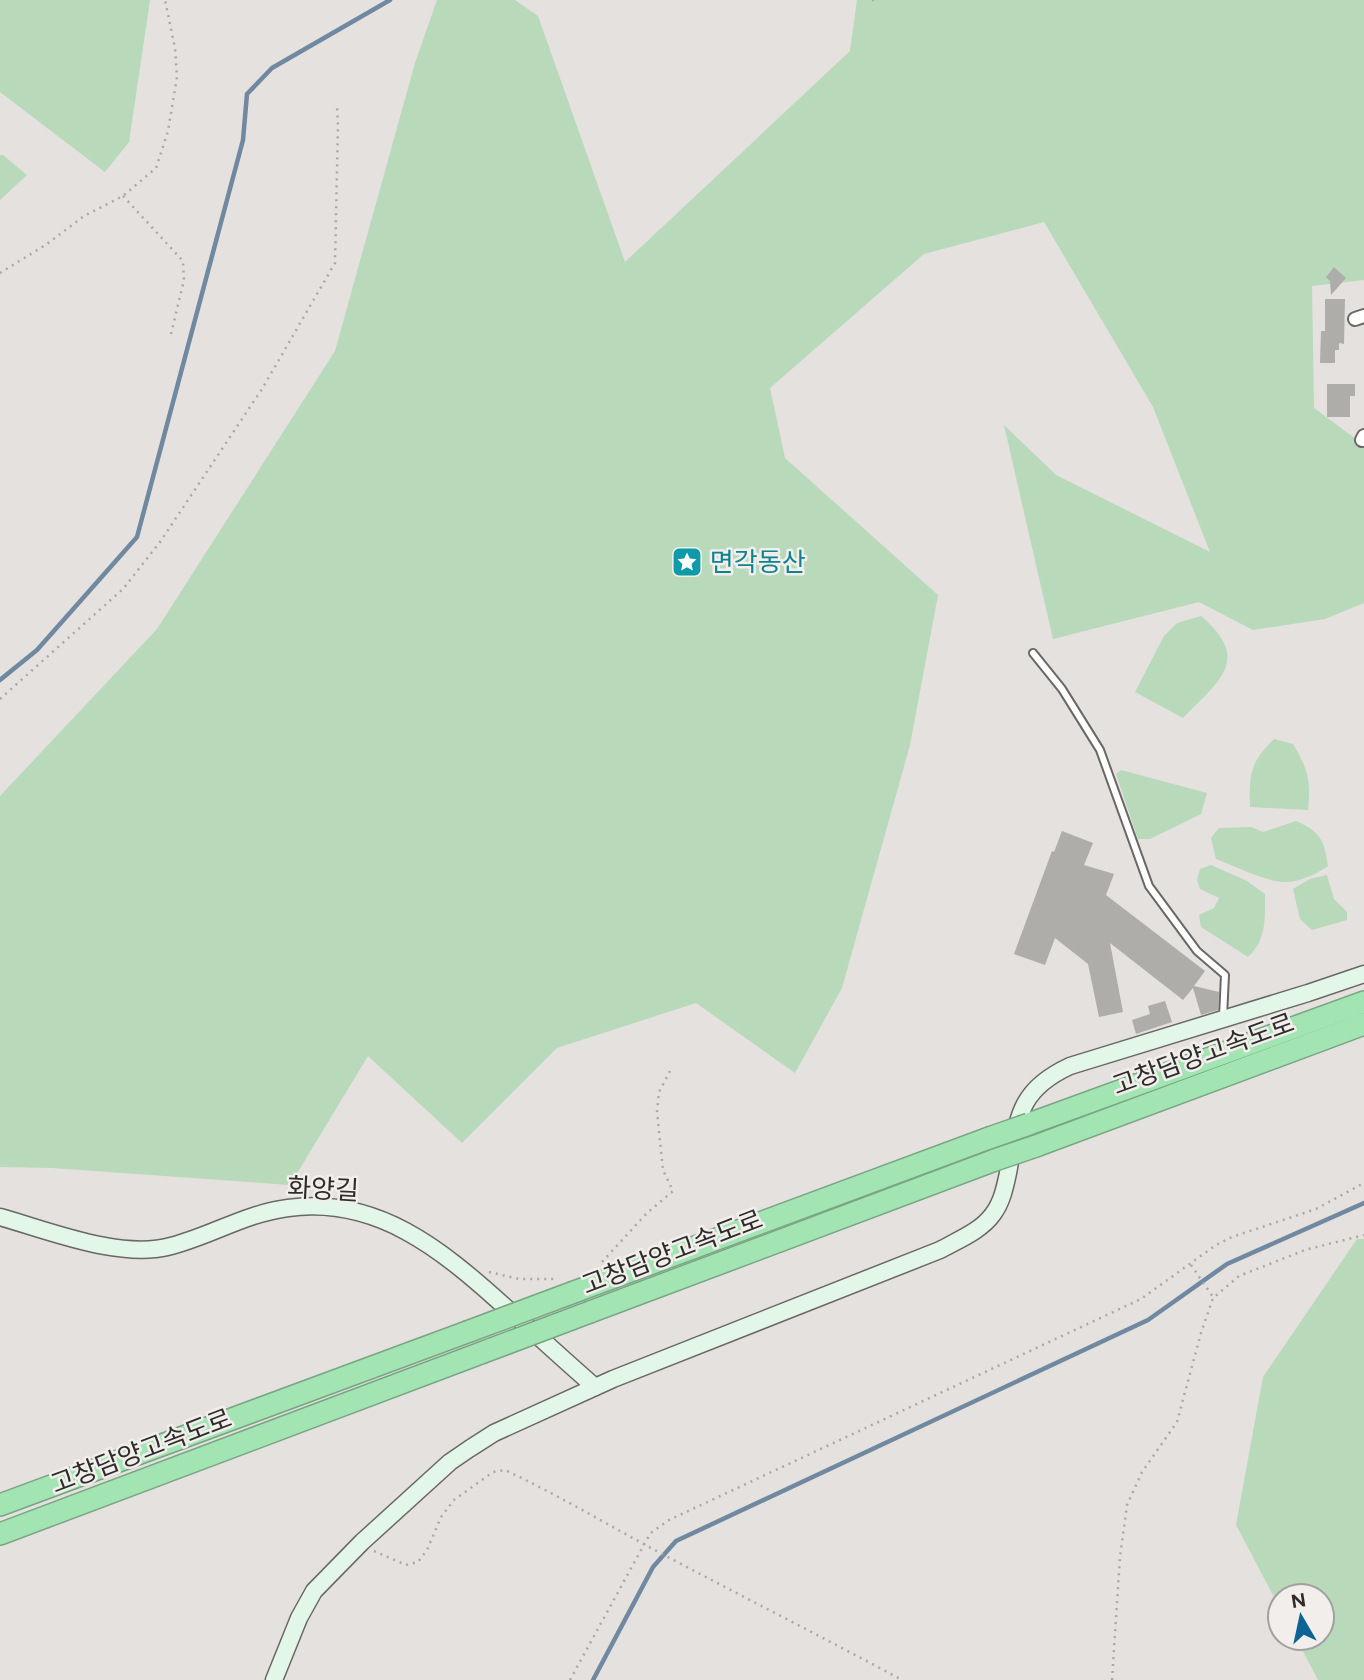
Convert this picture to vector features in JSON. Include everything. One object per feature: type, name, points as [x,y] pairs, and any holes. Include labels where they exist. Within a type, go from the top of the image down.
[{"type":"highway","name":"고창담양고속도로","points":[[0,1505],[467,1332],[568,1286],[1029,1124],[1364,1002]]},
{"type":"highway","name":"고창담양고속도로","points":[[0,1534],[1364,1024]]},
{"type":"street","points":[[274,1680],[299,1618],[314,1591],[362,1542],[450,1462],[469,1449],[494,1433],[595,1387],[940,1250],[978,1229],[992,1216],[999,1204],[1019,1116],[1025,1102],[1038,1084],[1049,1076],[1070,1066],[1364,974]]},
{"type":"street","name":"화양길","points":[[0,1217],[107,1246],[137,1251],[172,1246],[286,1208],[335,1209],[370,1216],[405,1230],[464,1270],[595,1387]]},
{"type":"lane","points":[[1033,653],[1062,689],[1100,750],[1149,886],[1197,951],[1225,975],[1223,1019]]},
{"type":"path","points":[[0,272],[47,244],[84,216],[123,196],[156,168],[168,131],[177,77],[175,48],[165,0]]},
{"type":"path","points":[[0,699],[123,589],[160,542],[262,389],[335,264],[337,106]]},
{"type":"path","points":[[123,196],[183,261],[184,280],[171,334]]},
{"type":"path","points":[[600,1264],[647,1213],[673,1191],[663,1170],[657,1112],[659,1092],[670,1071]]},
{"type":"path","points":[[570,1680],[652,1532],[684,1512],[1140,1299],[1216,1245],[1232,1237],[1316,1209],[1364,1183]]},
{"type":"path","points":[[1112,1680],[1120,1557],[1127,1505],[1142,1472],[1177,1422],[1213,1298],[1239,1276],[1305,1250],[1364,1235]]},
{"type":"path","points":[[1191,1265],[1213,1298]]},
{"type":"path","points":[[464,1270],[568,1286]]},
{"type":"path","points":[[362,1542],[406,1565],[418,1562],[427,1550],[435,1528],[449,1505],[480,1479],[505,1470],[902,1680]]},
{"type":"green space","points":[[0,0],[150,0],[129,142],[105,172],[0,92]]},
{"type":"green space","points":[[437,0],[515,0],[538,16],[625,262],[850,51],[857,0],[1364,0],[1364,280],[1312,286],[1314,408],[1364,445],[1364,603],[1325,619],[1253,630],[1199,602],[1053,639],[1004,425],[1056,475],[1210,552],[1153,407],[1044,222],[924,254],[770,388],[785,458],[938,595],[910,745],[842,988],[795,1073],[696,1003],[557,1048],[462,1143],[368,1056],[290,1185],[52,1168],[0,1167],[0,796],[157,629],[335,351],[415,63]]},
{"type":"green space","points":[[0,155],[27,175],[0,200]]},
{"type":"green space","points":[[1201,616],[1225,645],[1227,658],[1225,669],[1218,681],[1183,718],[1135,692],[1164,636],[1177,623]]},
{"type":"green space","points":[[1274,739],[1293,744],[1302,761],[1309,783],[1308,810],[1250,807],[1253,770],[1260,755]]},
{"type":"green space","points":[[1121,770],[1207,793],[1201,814],[1150,839],[1138,839],[1116,774]]},
{"type":"green space","points":[[1296,821],[1316,833],[1325,850],[1328,866],[1313,875],[1297,881],[1279,882],[1216,859],[1211,838],[1219,828],[1251,827],[1263,832]]},
{"type":"green space","points":[[1211,865],[1247,881],[1265,894],[1262,936],[1248,957],[1201,927],[1199,915],[1214,908],[1219,898],[1200,889],[1197,880],[1200,869]]},
{"type":"green space","points":[[1327,875],[1334,899],[1347,912],[1347,920],[1312,930],[1300,919],[1293,889],[1310,879]]},
{"type":"green space","points":[[1357,1239],[1364,1239],[1364,1680],[1318,1680],[1303,1652],[1336,1652],[1336,1582],[1266,1582],[1236,1525],[1263,1377]]},
{"type":"building","points":[[1334,267],[1346,278],[1331,295],[1330,281],[1326,277]]},
{"type":"building","points":[[1325,299],[1345,299],[1344,344],[1339,343],[1339,350],[1335,350],[1335,363],[1320,363],[1321,331],[1325,331]]},
{"type":"building","points":[[1327,384],[1355,384],[1355,396],[1350,396],[1350,417],[1327,417]]},
{"type":"building","points":[[1062,831],[1093,843],[1084,865],[1114,874],[1106,895],[1205,971],[1194,986],[1219,992],[1218,1010],[1201,1015],[1193,988],[1183,1000],[1110,943],[1123,1012],[1099,1017],[1088,964],[1055,938],[1045,965],[1014,954]]},
{"type":"building","points":[[1165,1001],[1172,1022],[1136,1034],[1132,1020],[1150,1014],[1148,1006]]},
{"type":"waterway","points":[[0,680],[37,650],[137,537],[243,140],[247,94],[272,68],[390,0]]},
{"type":"waterway","points":[[593,1680],[653,1567],[676,1541],[1148,1320],[1227,1264],[1364,1203]]},
{"type":"place","name":"면각동산","points":[[687,562]]}]
